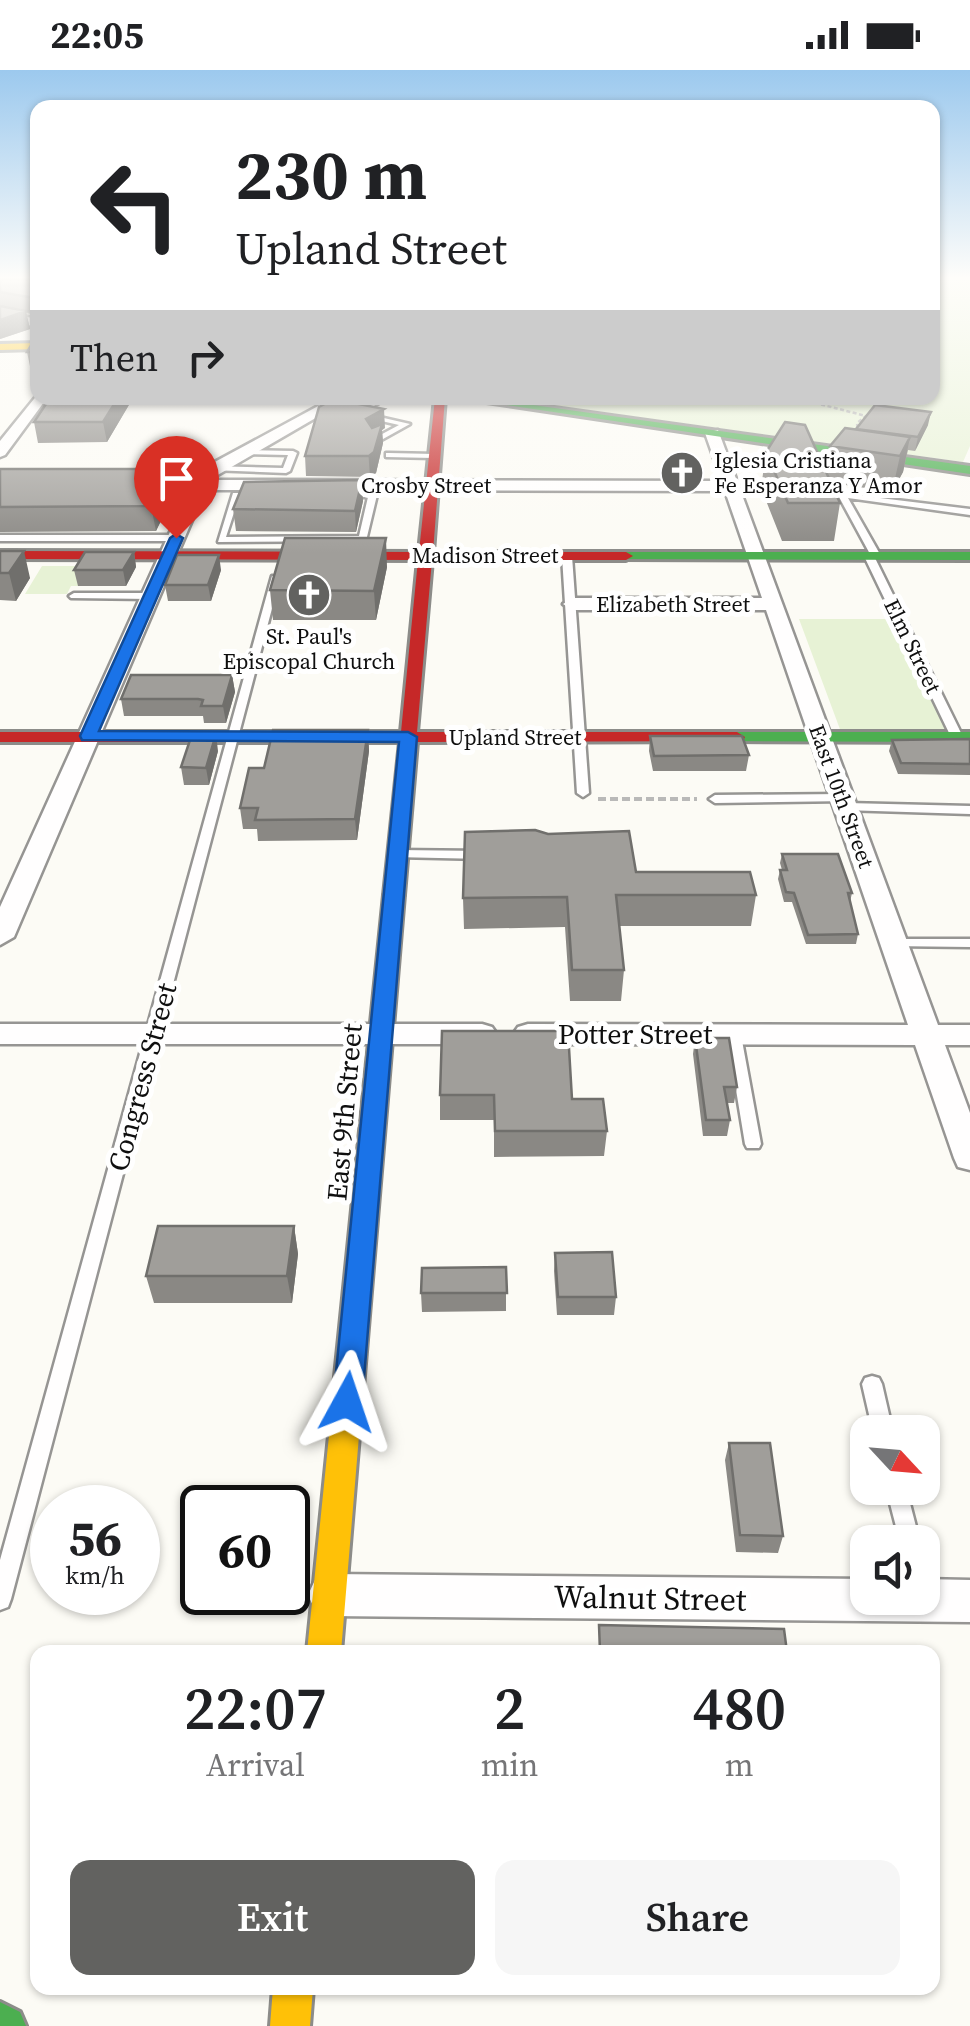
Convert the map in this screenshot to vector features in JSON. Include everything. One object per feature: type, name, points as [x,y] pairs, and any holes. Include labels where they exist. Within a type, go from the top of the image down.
[{"type":"main road","name":"East 9th Street","points":[[325,1645],[439,405]]},
{"type":"main road","points":[[512,405],[970,470]]},
{"type":"main road","name":"Madison Street","points":[[0,555],[173,546],[426,555],[970,556]]},
{"type":"main road","name":"Upland Street","points":[[0,737],[964,737]]},
{"type":"main road","points":[[290,2026],[292,1995]]},
{"type":"street","points":[[0,452],[35,405]]},
{"type":"street","points":[[0,936],[210,468],[330,405]]},
{"type":"street","name":"East 10th Street","points":[[713,434],[970,1158]]},
{"type":"street","name":"Crosby Street","points":[[124,485],[310,490],[432,485],[732,486]]},
{"type":"street","name":"Elizabeth Street","points":[[573,604],[773,604]]},
{"type":"street","name":"Potter Street","points":[[0,1034],[970,1035]]},
{"type":"street","name":"Walnut Street","points":[[330,1594],[850,1598]]},
{"type":"street","name":"Walnut Street","points":[[940,1600],[970,1601]]},
{"type":"lane","points":[[355,414],[370,405]]},
{"type":"lane","points":[[324,408],[406,424],[437,424]]},
{"type":"lane","points":[[374,442],[406,424]]},
{"type":"lane","points":[[210,468],[286,471],[293,454],[240,452]]},
{"type":"lane","points":[[389,456],[434,456]]},
{"type":"lane","points":[[310,490],[373,495],[363,539],[285,550],[221,540],[236,495],[310,490]]},
{"type":"lane","name":"Elm Street","points":[[964,737],[842,495],[970,512]]},
{"type":"lane","points":[[0,538],[173,546]]},
{"type":"lane","name":"Congress Street","points":[[0,1599],[285,550]]},
{"type":"lane","points":[[567,556],[582,793]]},
{"type":"lane","points":[[74,596],[151,596]]},
{"type":"lane","points":[[715,799],[970,810]]},
{"type":"lane","points":[[398,854],[491,855]]},
{"type":"lane","points":[[894,942],[970,944]]},
{"type":"lane","points":[[734,1034],[753,1144]]},
{"type":"lane","points":[[872,1384],[879,1415]]},
{"type":"path","points":[[823,405],[866,416],[857,423],[858,436]]},
{"type":"path","points":[[582,793],[600,800],[715,799]]},
{"type":"green space","points":[[940,370],[970,370],[970,446],[963,462],[552,405],[940,405]]},
{"type":"green space","points":[[42,566],[89,566],[78,586],[71,586],[67,594],[25,594]]},
{"type":"green space","points":[[799,619],[894,619],[949,732],[841,732]]},
{"type":"building","points":[[45,405],[114,405],[103,422],[34,422]]},
{"type":"building","points":[[364,405],[384,409],[366,419],[372,428],[382,424],[374,452],[369,456],[305,456],[319,407]]},
{"type":"building","points":[[875,405],[931,412],[918,437],[856,429]]},
{"type":"building","points":[[785,422],[805,425],[840,503],[788,503],[766,452]]},
{"type":"building","points":[[845,428],[910,437],[900,456],[830,446]]},
{"type":"building","points":[[0,469],[170,469],[151,506],[0,507]]},
{"type":"building","points":[[362,480],[355,511],[233,509],[244,482]]},
{"type":"building","points":[[285,538],[386,538],[374,591],[270,590]]},
{"type":"building","points":[[0,551],[24,551],[9,573],[0,573]]},
{"type":"building","points":[[85,552],[134,552],[123,570],[74,570]]},
{"type":"building","points":[[177,555],[219,555],[208,585],[165,585]]},
{"type":"building","points":[[131,675],[232,675],[223,706],[201,706],[203,700],[198,699],[121,699]]},
{"type":"building","points":[[273,730],[368,730],[355,819],[255,820],[258,808],[240,808],[249,768],[264,768]]},
{"type":"building","points":[[192,734],[216,734],[206,768],[181,767]]},
{"type":"building","points":[[650,736],[742,736],[749,755],[654,756]]},
{"type":"building","points":[[970,739],[970,764],[901,763],[892,740]]},
{"type":"building","points":[[535,830],[548,834],[629,831],[636,872],[750,872],[756,895],[616,895],[624,970],[572,970],[567,897],[463,898],[465,832]]},
{"type":"building","points":[[782,854],[838,854],[852,893],[848,893],[858,934],[808,935],[794,893],[786,892],[780,870],[787,870]]},
{"type":"building","points":[[442,1031],[568,1031],[572,1099],[603,1099],[607,1131],[495,1131],[494,1095],[440,1095]]},
{"type":"building","points":[[695,1038],[729,1038],[737,1087],[724,1087],[730,1120],[706,1120]]},
{"type":"building","points":[[158,1226],[294,1226],[287,1276],[146,1276]]},
{"type":"building","points":[[612,1252],[616,1297],[558,1297],[555,1253]]},
{"type":"building","points":[[506,1267],[507,1293],[421,1293],[422,1268]]},
{"type":"building","points":[[729,1443],[770,1443],[783,1536],[740,1535]]},
{"type":"building","points":[[599,1625],[784,1629],[786,1645],[600,1645]]},
{"type":"traffic: fast","points":[[513,405],[970,470]]},
{"type":"traffic: fast","points":[[626,556],[970,556]]},
{"type":"traffic: fast","points":[[737,737],[970,737]]},
{"type":"traffic: fast","points":[[0,2022],[6,2026]]},
{"type":"traffic: slow","points":[[325,1645],[394,895]]},
{"type":"traffic: slow","points":[[290,2026],[292,1995]]},
{"type":"traffic: jam","points":[[394,895],[439,405]]},
{"type":"traffic: jam","points":[[0,555],[626,556]]},
{"type":"traffic: jam","points":[[0,737],[737,737]]},
{"type":"place","name":"Iglesia Cristiana Fe Esperanza Y Amor","points":[[682,473]]},
{"type":"place","name":"St. Paul's Episcopal Church","points":[[309,595]]},
{"type":"route","points":[[176,538],[88,736],[408,737],[347,1402]]}]
